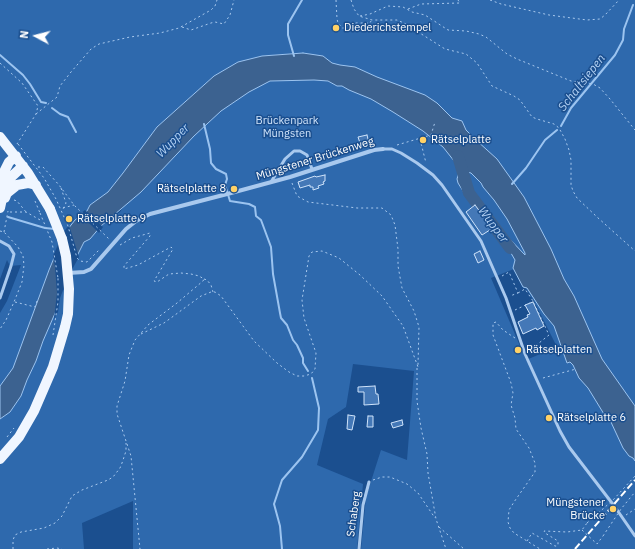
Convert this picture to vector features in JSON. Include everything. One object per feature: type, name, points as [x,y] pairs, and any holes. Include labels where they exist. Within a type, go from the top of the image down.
[{"type":"main road","points":[[0,137],[16,156],[36,185],[45,211],[62,238],[66,256],[69,289],[68,314],[53,368],[26,427],[0,458]]},
{"type":"main road","points":[[0,186],[9,162],[16,156]]},
{"type":"main road","points":[[3,206],[5,185],[23,166]]},
{"type":"main road","points":[[3,206],[5,199],[14,186],[28,183],[36,185]]},
{"type":"street","name":"Müngstener Brückenweg","points":[[68,273],[91,269],[126,230],[143,217],[159,211],[290,177],[374,150],[382,149]]},
{"type":"lane","name":"Müngstener Brückenweg","points":[[382,149],[392,149],[401,153],[428,171],[442,185],[481,241],[506,298],[525,354],[568,447],[635,536]]},
{"type":"lane","points":[[271,182],[285,159],[294,151],[300,151],[307,155],[312,169]]},
{"type":"lane","points":[[0,242],[9,246],[14,254],[0,298]]},
{"type":"lane","name":"Schaberg","points":[[359,549],[363,505],[369,482]]},
{"type":"path","points":[[36,114],[56,97],[60,86],[71,72],[92,49],[99,44],[130,37],[160,33],[182,26],[211,10],[215,6],[217,0]]},
{"type":"path","points":[[182,26],[191,30],[216,22],[224,24],[230,15],[234,0]]},
{"type":"path","points":[[336,0],[337,20],[342,28],[345,28],[349,24],[370,23],[372,20]]},
{"type":"path","points":[[351,0],[354,9],[359,16],[372,20],[397,20],[445,49],[466,54],[477,64],[492,86],[520,100],[532,117],[554,124],[559,128],[569,150],[571,160],[571,185],[573,191],[578,198],[635,251]]},
{"type":"path","points":[[408,9],[421,4],[460,3],[458,0]]},
{"type":"path","points":[[490,0],[549,15],[587,20],[600,19],[619,0]]},
{"type":"path","points":[[359,16],[371,14],[388,6],[403,7],[412,12],[425,14],[448,30],[473,32],[486,37],[507,54],[517,59],[571,81],[593,84],[600,88],[635,130]]},
{"type":"path","points":[[0,63],[16,77],[34,98],[38,106],[36,114],[18,144],[37,168],[50,188],[64,215],[77,258],[80,261],[87,262],[106,245],[114,244],[117,246],[132,238],[150,233],[150,237],[123,268],[126,269],[138,264],[171,247],[173,249],[154,281],[157,282],[169,274],[191,274],[207,280],[211,285],[213,292]]},
{"type":"path","points":[[397,145],[431,135],[435,122]]},
{"type":"path","points":[[420,138],[428,171]]},
{"type":"path","points":[[37,168],[40,166],[43,167],[74,205],[108,238]]},
{"type":"path","points":[[290,177],[297,196],[308,202],[357,208],[382,208],[391,215],[396,225],[398,266],[402,288],[414,311],[419,327],[417,401],[420,428],[427,454],[428,473],[436,519],[446,549]]},
{"type":"path","points":[[61,188],[66,203],[63,209],[74,205]]},
{"type":"path","points":[[18,197],[17,201],[26,212]]},
{"type":"path","points":[[34,200],[45,211],[58,278],[58,302],[53,335]]},
{"type":"path","points":[[4,232],[3,206],[26,212],[42,221]]},
{"type":"path","points":[[0,231],[4,232],[18,246],[24,261],[24,274],[14,302],[0,329]]},
{"type":"path","points":[[139,335],[164,323],[197,299],[213,292],[221,296],[250,336],[277,363],[293,374],[301,376],[311,374],[315,369],[316,355],[303,314],[303,294],[309,256],[312,252],[316,251],[325,252],[339,258],[364,278],[382,296],[403,326],[418,367]]},
{"type":"path","points":[[503,275],[509,272],[518,293]]},
{"type":"path","points":[[140,549],[132,460],[117,416],[117,409],[125,381],[130,350],[139,335],[148,325],[177,303],[204,279]]},
{"type":"path","points":[[512,296],[525,289],[533,301],[550,335],[525,354]]},
{"type":"path","points":[[14,302],[35,307],[37,301]]},
{"type":"path","points":[[511,312],[533,301]]},
{"type":"path","points":[[519,338],[514,338],[503,330],[496,322],[493,323],[493,335],[511,383],[513,393],[511,405],[515,418],[516,429],[529,448],[535,463],[535,472],[517,497],[508,515],[508,522],[511,531],[540,549]]},
{"type":"path","points":[[536,380],[576,369]]},
{"type":"path","points":[[5,440],[16,424]]},
{"type":"path","points":[[13,549],[13,540],[15,535],[21,532],[44,528],[55,523],[62,516],[71,498],[75,494],[113,477],[122,463],[126,451],[126,443]]},
{"type":"path","points":[[527,541],[532,533],[557,546],[558,542],[544,533],[544,531],[567,532],[582,530],[587,523],[613,500],[635,476]]},
{"type":"path","points":[[369,482],[382,477],[390,477],[404,482],[418,493],[436,519]]},
{"type":"path","points":[[582,530],[597,544],[621,509],[635,492]]},
{"type":"path","points":[[622,517],[635,509]]},
{"type":"path","points":[[439,528],[464,549]]},
{"type":"path","points":[[47,549],[62,549]]},
{"type":"green space","name":"Brückenpark Müngsten","points":[[0,0],[635,0],[635,549],[361,549],[366,497],[381,450],[407,460],[414,371],[353,364],[346,407],[328,419],[317,465],[363,484],[357,549],[133,549],[133,501],[82,523],[84,549],[0,549],[0,419],[10,412],[21,396],[56,311],[58,298],[84,242],[90,239],[101,226],[120,212],[144,177],[233,89],[323,56],[303,53],[285,54],[262,56],[238,62],[214,76],[157,127],[108,192],[90,205],[87,211],[75,220],[64,234],[49,270],[13,368],[0,386],[0,313],[7,301],[21,265],[10,266],[7,260],[0,279]],"holes":[[[514,269],[534,301],[557,347],[526,360],[491,278]]]},
{"type":"water","points":[[303,53],[323,56],[332,63],[355,67],[425,95],[437,103],[452,118],[462,121],[466,130],[497,159],[524,197],[551,249],[564,279],[574,296],[602,359],[635,406],[635,461],[623,448],[610,420],[607,419],[588,388],[579,378],[573,365],[570,362],[567,363],[554,326],[544,314],[527,288],[523,287],[513,268],[515,260],[501,236],[504,233],[525,255],[525,253],[507,219],[481,183],[471,173],[462,171],[443,147],[423,131],[393,112],[371,99],[342,86],[337,86],[328,81],[314,80],[270,81],[249,92],[221,111],[194,136],[141,192],[101,226],[90,239],[84,242],[58,298],[56,311],[21,396],[10,412],[0,419],[0,386],[13,368],[49,270],[64,234],[75,220],[87,211],[90,205],[108,192],[157,127],[214,76],[238,62],[262,56]]},
{"type":"water","points":[[459,172],[466,174],[475,196],[468,199],[458,183],[457,179]]},
{"type":"pier","points":[[85,210],[103,227],[99,233],[80,214]]},
{"type":"pier","points":[[69,225],[79,257],[69,275],[60,298],[58,312],[54,319],[57,293],[53,256],[63,233]]},
{"type":"building","points":[[367,135],[369,143],[361,146],[358,137]]},
{"type":"building","points":[[325,175],[325,181],[323,182],[324,184],[318,186],[319,188],[313,190],[313,187],[310,187],[310,185],[300,188],[298,182],[315,176]]},
{"type":"building","points":[[475,205],[484,217],[486,216],[493,228],[482,235],[466,212]]},
{"type":"building","points":[[480,251],[484,260],[478,263],[474,254]]},
{"type":"building","points":[[533,302],[544,326],[537,330],[536,328],[523,334],[518,322],[528,317],[527,315],[530,314],[525,305]]},
{"type":"building","points":[[375,386],[379,404],[364,405],[364,392],[358,392],[358,387]]},
{"type":"building","points":[[348,415],[355,416],[352,430],[347,429]]},
{"type":"building","points":[[368,416],[373,416],[373,427],[367,427]]},
{"type":"building","points":[[402,420],[403,425],[393,428],[391,423]]},
{"type":"waterway","points":[[294,56],[288,35],[288,24],[302,0]]},
{"type":"waterway","name":"Schaltsiepen","points":[[561,126],[571,108],[615,55],[623,40],[624,29],[633,5]]},
{"type":"waterway","points":[[0,55],[23,75],[41,102],[46,103]]},
{"type":"waterway","points":[[52,108],[60,114],[68,117],[76,132]]},
{"type":"waterway","points":[[204,124],[210,149],[211,163],[216,169],[226,174],[227,179],[225,185],[230,201],[249,204],[255,207],[256,216],[261,220],[271,247],[273,274],[281,318],[287,325],[303,358],[303,363],[308,371]]},
{"type":"waterway","name":"Schaltsiepen","points":[[512,184],[526,168],[545,140],[557,130]]},
{"type":"waterway","name":"Wupper","points":[[458,156],[469,193],[510,248]]},
{"type":"waterway","points":[[8,217],[45,228],[55,229]]},
{"type":"waterway","points":[[282,549],[280,526],[274,504],[282,480],[302,457],[318,430],[319,408],[312,378]]},
{"type":"railway","points":[[575,549],[635,480]]},
{"type":"place","name":"Diederichstempel","points":[[336,28]]},
{"type":"place","name":"Rätselplatte","points":[[423,140]]},
{"type":"place","name":"Rätselplatte 8","points":[[234,189]]},
{"type":"place","name":"Rätselplatte 9","points":[[69,219]]},
{"type":"place","name":"Rätselplatten","points":[[518,350]]},
{"type":"place","name":"Rätselplatte 6","points":[[549,418]]},
{"type":"place","name":"Müngstener Brücke","points":[[613,509]]}]
